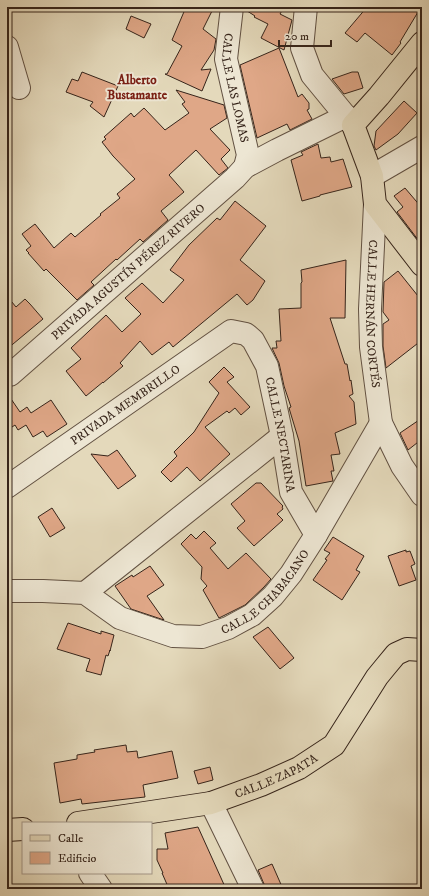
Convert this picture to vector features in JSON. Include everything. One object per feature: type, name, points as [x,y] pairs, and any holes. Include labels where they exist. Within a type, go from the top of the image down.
[{"type":"main road","points":[[349,120],[379,96],[422,43]]},
{"type":"main road","name":"CALLE HERNÁN CORTÉS","points":[[349,120],[372,176],[376,204]]},
{"type":"main road","points":[[376,204],[422,266]]},
{"type":"main road","name":"CALLE ZAPATA","points":[[85,822],[211,803],[299,768],[334,746],[386,666],[396,654],[407,649],[422,650]]},
{"type":"main road","points":[[7,830],[22,829]]},
{"type":"street","name":"CALLE LAS LOMAS","points":[[232,7],[226,59],[248,155],[245,167]]},
{"type":"street","points":[[306,7],[302,48],[312,75],[349,120]]},
{"type":"street","points":[[7,47],[19,88]]},
{"type":"street","name":"PRIVADA AGUSTÍN PÉREZ RIVERO","points":[[10,375],[235,178],[245,167],[277,150],[349,120]]},
{"type":"street","points":[[372,176],[422,147]]},
{"type":"street","name":"CALLE HERNÁN CORTÉS","points":[[376,204],[370,309],[370,339],[381,423],[402,466],[422,495]]},
{"type":"street","name":"PRIVADA MEMBRILLO","points":[[7,487],[231,331],[246,334]]},
{"type":"street","name":"CALLE NECTARINA","points":[[246,334],[253,340],[267,366],[292,492],[316,535]]},
{"type":"street","name":"CALLE CHABACANO","points":[[85,593],[120,618],[173,636],[202,636],[228,628],[252,615],[273,596],[291,574],[316,535],[381,423]]},
{"type":"street","points":[[7,591],[85,593],[282,436]]},
{"type":"street","points":[[211,803],[253,889]]},
{"type":"street","points":[[91,874],[101,889]]},
{"type":"building","points":[[186,7],[214,7],[203,29],[216,39],[214,50],[201,70],[211,69],[202,91],[165,74],[167,74],[182,46],[172,40]]},
{"type":"building","points":[[244,7],[284,7],[280,14],[292,20],[284,50],[261,38],[268,24],[254,17],[255,16],[244,9]]},
{"type":"building","points":[[367,7],[421,7],[400,42],[401,43],[392,55],[365,33],[357,42],[345,33]]},
{"type":"building","points":[[131,16],[151,24],[144,38],[126,29]]},
{"type":"building","points":[[279,48],[298,97],[302,94],[309,103],[309,109],[307,110],[312,119],[290,130],[287,124],[257,138],[240,65]]},
{"type":"building","points":[[82,72],[118,86],[104,117],[90,106],[93,102],[66,92],[72,79],[78,81]]},
{"type":"building","points":[[352,72],[358,72],[363,88],[344,94],[332,79]]},
{"type":"building","points":[[176,90],[224,105],[227,118],[210,129],[230,150],[221,159],[228,168],[219,175],[196,150],[169,175],[184,192],[161,211],[168,220],[143,242],[140,239],[117,260],[116,259],[91,282],[94,285],[77,300],[46,269],[44,271],[28,253],[26,250],[31,246],[22,234],[35,224],[54,248],[71,233],[75,237],[120,198],[117,194],[135,179],[102,142],[106,139],[104,137],[131,113],[134,117],[144,108],[165,130],[189,113],[182,104],[185,102]]},
{"type":"building","points":[[404,101],[417,113],[398,134],[376,150],[374,146],[376,131]]},
{"type":"building","points":[[318,144],[321,158],[330,157],[331,162],[343,159],[352,187],[302,201],[291,160],[303,155],[301,152]]},
{"type":"building","points":[[405,188],[422,208],[422,245],[397,212],[403,207],[394,196]]},
{"type":"building","points":[[235,201],[266,226],[240,260],[265,281],[253,300],[247,305],[237,294],[173,347],[169,342],[152,355],[140,341],[120,363],[123,366],[86,396],[66,371],[81,359],[71,348],[106,315],[122,332],[141,314],[125,298],[142,283],[163,303],[184,280],[170,270],[189,245],[217,218],[220,220]]},
{"type":"building","points":[[346,260],[345,318],[330,318],[345,364],[347,364],[350,381],[351,380],[353,394],[349,396],[354,402],[356,424],[335,433],[340,454],[331,455],[334,471],[331,471],[333,481],[306,486],[299,441],[289,408],[291,407],[284,386],[279,363],[272,348],[277,348],[276,341],[281,341],[279,309],[301,308],[301,270]]},
{"type":"building","points":[[398,271],[422,301],[422,340],[386,368],[383,346],[383,324],[389,320],[383,312],[384,282]]},
{"type":"building","points":[[7,296],[16,307],[25,299],[43,319],[7,349]]},
{"type":"building","points":[[224,367],[234,377],[227,382],[250,407],[241,415],[235,408],[229,413],[227,411],[205,427],[230,454],[200,481],[187,467],[171,482],[161,472],[177,456],[174,452],[194,432],[219,393],[209,382]]},
{"type":"building","points":[[7,393],[20,412],[27,407],[31,413],[51,400],[67,424],[47,437],[43,431],[33,437],[26,425],[18,430],[15,425],[12,427],[7,420]]},
{"type":"building","points":[[422,418],[422,439],[408,450],[400,433]]},
{"type":"building","points":[[117,450],[136,476],[118,489],[91,454],[108,456]]},
{"type":"building","points":[[256,483],[261,483],[283,506],[283,509],[277,514],[283,520],[254,546],[237,528],[245,521],[231,504]]},
{"type":"building","points":[[52,508],[65,528],[50,537],[38,517]]},
{"type":"building","points":[[204,531],[216,543],[210,548],[228,569],[246,553],[271,579],[245,605],[219,618],[203,590],[207,586],[201,579],[202,567],[181,544],[191,534],[196,539]]},
{"type":"building","points":[[333,537],[364,556],[356,570],[360,572],[342,600],[313,580],[327,560],[325,559],[330,553],[324,550]]},
{"type":"building","points":[[406,550],[406,552],[410,551],[415,564],[411,566],[416,580],[399,586],[388,556]]},
{"type":"building","points":[[150,566],[164,585],[147,596],[164,620],[131,609],[115,586]]},
{"type":"building","points":[[68,623],[101,634],[101,631],[114,635],[108,656],[106,655],[101,675],[86,671],[90,659],[57,649]]},
{"type":"building","points":[[268,627],[294,658],[280,669],[253,637]]},
{"type":"building","points":[[126,745],[127,752],[137,751],[138,758],[172,751],[178,778],[143,785],[145,797],[82,804],[81,799],[60,803],[54,763],[77,759],[77,755],[95,752],[94,750]]},
{"type":"building","points":[[210,767],[213,780],[198,784],[194,771]]},
{"type":"building","points":[[198,827],[226,889],[169,889],[157,860],[157,849],[168,849],[165,833]]},
{"type":"building","points":[[272,864],[283,889],[265,889],[258,870]]},
{"type":"district","name":"Alberto Bustamante","points":[[137,88]]}]
